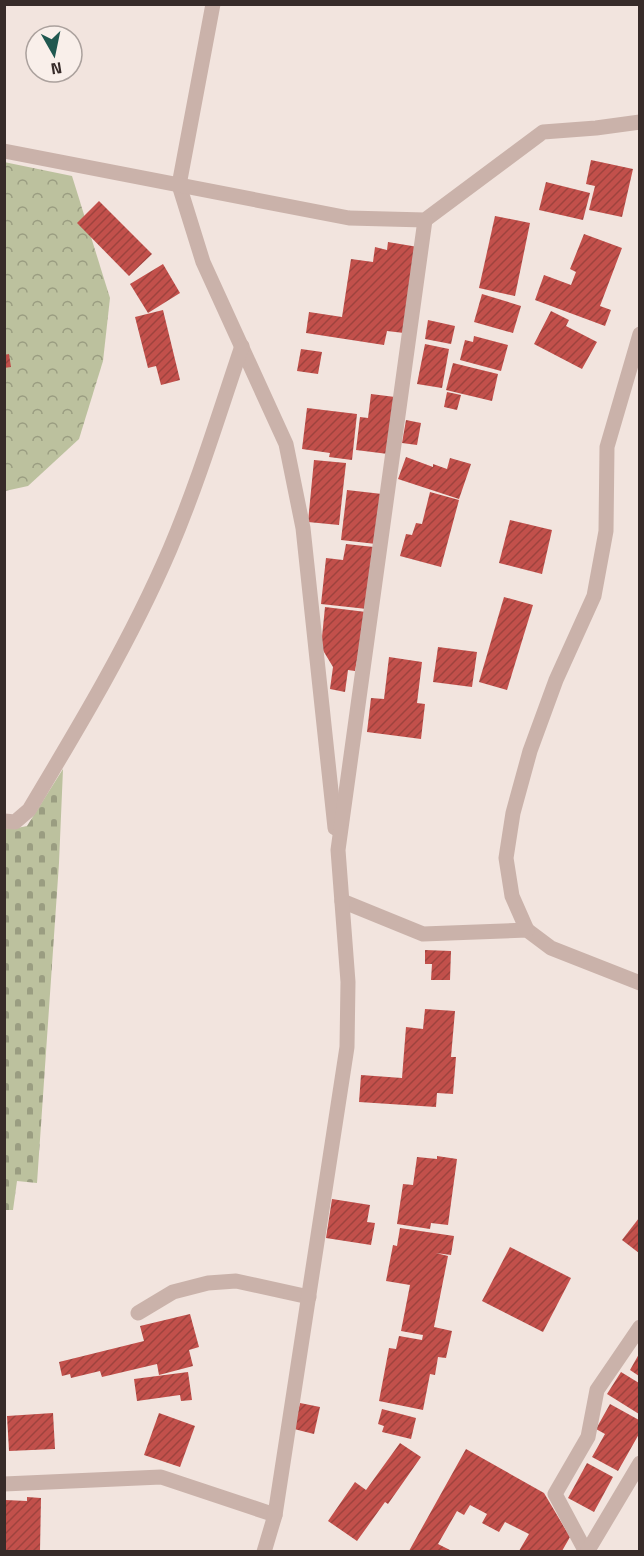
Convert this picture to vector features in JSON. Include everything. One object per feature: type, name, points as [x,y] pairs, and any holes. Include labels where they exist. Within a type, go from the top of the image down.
[{"type":"street","points":[[213,4],[179,185],[203,262],[286,444],[303,528],[320,703],[338,850],[348,982],[347,1047],[275,1515],[264,1551]]},
{"type":"street","points":[[4,151],[349,218],[425,220],[543,132],[639,122]]},
{"type":"street","points":[[338,850],[425,220]]},
{"type":"street","points":[[639,334],[607,447],[606,531],[594,596],[556,680],[530,752],[513,813],[506,858],[512,896],[527,930],[551,948],[639,983]]},
{"type":"street","points":[[4,821],[15,822],[29,810],[111,671],[170,549],[242,346]]},
{"type":"street","points":[[342,901],[423,934],[527,930]]},
{"type":"street","points":[[138,1313],[173,1292],[208,1283],[236,1281],[309,1298]]},
{"type":"street","points":[[587,1551],[555,1494],[588,1437],[597,1390],[639,1327]]},
{"type":"street","points":[[587,1551],[639,1463]]},
{"type":"street","points":[[4,1484],[161,1477],[275,1515]]},
{"type":"green space","points":[[4,162],[72,176],[110,298],[103,361],[79,439],[28,486],[5,491]]},
{"type":"green space","points":[[63,769],[59,863],[37,1183],[17,1181],[13,1210],[5,1210],[5,828],[27,826]]},
{"type":"building","points":[[591,160],[633,169],[622,217],[589,210],[595,186],[586,184]]},
{"type":"building","points":[[546,182],[590,193],[583,220],[539,210]]},
{"type":"building","points":[[99,201],[152,254],[129,276],[77,223]]},
{"type":"building","points":[[495,216],[530,223],[515,296],[479,288]]},
{"type":"building","points":[[584,234],[622,248],[600,306],[611,310],[605,326],[535,300],[544,275],[571,285],[576,272],[570,269]]},
{"type":"building","points":[[388,242],[418,247],[404,333],[387,331],[384,345],[306,333],[309,312],[342,317],[351,259],[373,262],[375,247],[387,250]]},
{"type":"building","points":[[163,264],[180,293],[148,313],[130,284]]},
{"type":"building","points":[[482,294],[521,306],[513,333],[474,322]]},
{"type":"building","points":[[163,310],[180,380],[161,385],[156,366],[148,368],[135,317]]},
{"type":"building","points":[[551,311],[569,320],[566,326],[597,342],[582,369],[534,344]]},
{"type":"building","points":[[428,320],[455,326],[451,344],[425,339]]},
{"type":"building","points":[[474,336],[508,345],[501,371],[460,360],[465,340],[473,342]]},
{"type":"building","points":[[425,344],[449,349],[442,388],[417,384]]},
{"type":"building","points":[[301,349],[322,352],[318,374],[297,371]]},
{"type":"building","points":[[9,354],[11,367],[4,368],[4,355]]},
{"type":"building","points":[[453,363],[498,374],[492,401],[446,390]]},
{"type":"building","points":[[447,392],[461,395],[457,410],[444,407]]},
{"type":"building","points":[[371,394],[395,397],[388,454],[356,450],[360,417],[368,418]]},
{"type":"building","points":[[307,408],[357,414],[352,460],[329,457],[330,453],[302,449]]},
{"type":"building","points":[[406,420],[421,423],[417,445],[402,443]]},
{"type":"building","points":[[406,457],[433,467],[433,464],[447,469],[450,458],[471,464],[459,499],[398,479]]},
{"type":"building","points":[[314,460],[346,463],[339,525],[308,522]]},
{"type":"building","points":[[347,490],[382,494],[376,544],[341,540]]},
{"type":"building","points":[[430,492],[459,500],[441,567],[400,556],[406,534],[412,535],[416,523],[422,524]]},
{"type":"building","points":[[510,520],[552,530],[542,574],[499,563]]},
{"type":"building","points":[[346,544],[374,547],[367,609],[321,604],[326,558],[343,560]]},
{"type":"building","points":[[504,597],[533,605],[507,690],[479,682]]},
{"type":"building","points":[[325,607],[366,612],[355,671],[348,670],[345,692],[330,689],[333,667],[321,647]]},
{"type":"building","points":[[438,647],[477,652],[472,687],[433,682]]},
{"type":"building","points":[[389,657],[422,662],[417,703],[425,704],[421,739],[367,732],[371,698],[384,699]]},
{"type":"building","points":[[425,950],[451,951],[450,980],[431,980],[432,964],[425,964]]},
{"type":"building","points":[[425,1009],[455,1011],[451,1057],[456,1057],[453,1094],[437,1093],[436,1107],[359,1102],[361,1075],[402,1078],[406,1027],[423,1029]]},
{"type":"building","points":[[437,1156],[457,1159],[448,1225],[431,1223],[430,1229],[397,1224],[403,1184],[413,1185],[417,1157],[437,1159]]},
{"type":"building","points":[[332,1199],[370,1205],[367,1222],[375,1223],[371,1245],[326,1238]]},
{"type":"building","points":[[639,1218],[639,1253],[622,1240]]},
{"type":"building","points":[[400,1228],[454,1236],[451,1255],[436,1253],[448,1256],[434,1327],[452,1331],[446,1358],[438,1357],[435,1375],[430,1374],[423,1410],[379,1401],[389,1348],[396,1349],[399,1336],[422,1340],[423,1335],[401,1331],[410,1285],[386,1281],[393,1245],[397,1246]]},
{"type":"building","points":[[510,1247],[571,1278],[543,1332],[482,1301]]},
{"type":"building","points":[[190,1314],[199,1347],[189,1350],[193,1366],[159,1375],[157,1364],[102,1377],[100,1371],[71,1378],[70,1374],[62,1376],[59,1362],[144,1341],[140,1326]]},
{"type":"building","points":[[639,1354],[639,1376],[630,1370]]},
{"type":"building","points":[[188,1372],[192,1400],[181,1401],[180,1395],[137,1401],[134,1379]]},
{"type":"building","points":[[621,1372],[639,1383],[639,1414],[607,1394]]},
{"type":"building","points":[[300,1403],[320,1407],[314,1434],[294,1429]]},
{"type":"building","points":[[610,1404],[639,1420],[639,1434],[618,1471],[592,1457],[605,1434],[596,1429]]},
{"type":"building","points":[[382,1409],[416,1418],[411,1439],[382,1432],[384,1426],[378,1424]]},
{"type":"building","points":[[53,1413],[55,1449],[9,1451],[7,1416]]},
{"type":"building","points":[[159,1413],[195,1426],[180,1467],[144,1455]]},
{"type":"building","points":[[400,1443],[421,1457],[388,1504],[385,1502],[357,1541],[328,1521],[355,1482],[366,1490]]},
{"type":"building","points":[[466,1449],[544,1493],[570,1537],[562,1551],[519,1551],[529,1534],[505,1522],[499,1532],[482,1523],[487,1514],[470,1505],[464,1515],[457,1511],[438,1544],[452,1551],[409,1551]]},
{"type":"building","points":[[587,1463],[613,1477],[594,1512],[568,1498]]},
{"type":"building","points":[[27,1497],[41,1498],[40,1551],[4,1551],[5,1500],[27,1501]]}]
